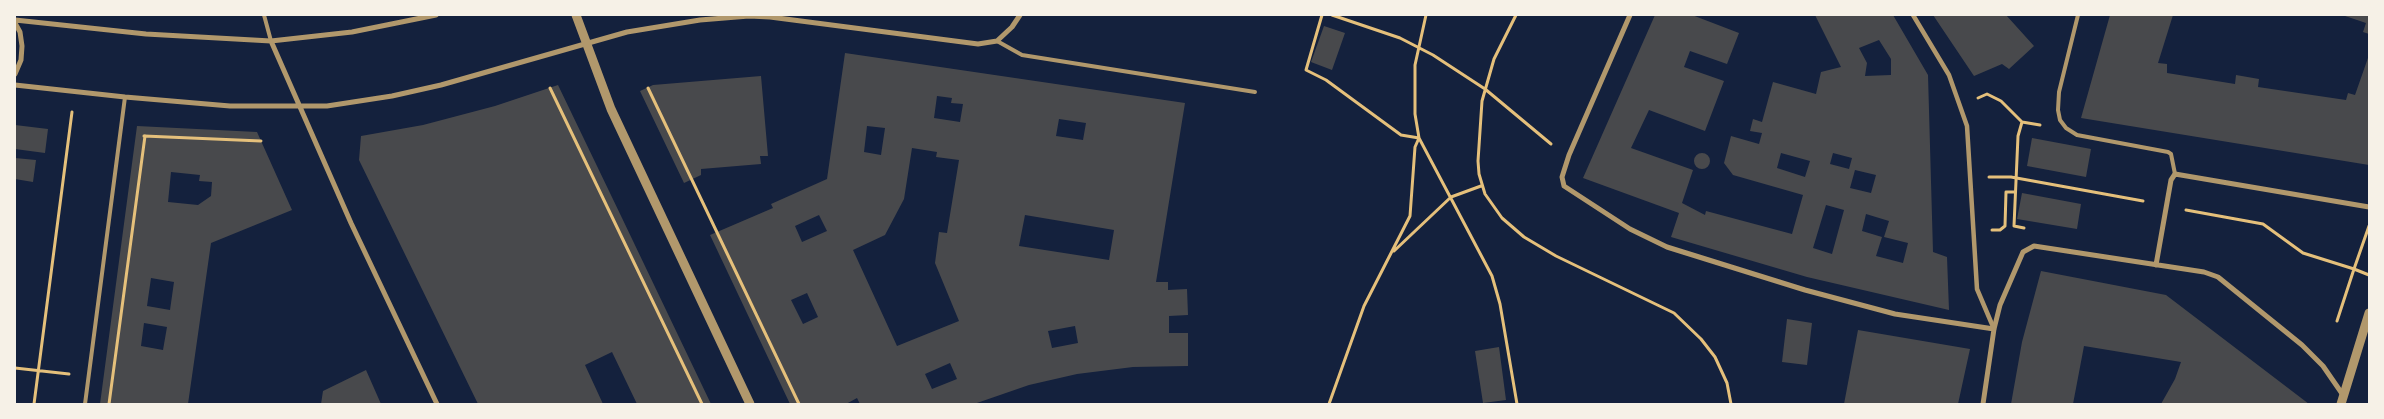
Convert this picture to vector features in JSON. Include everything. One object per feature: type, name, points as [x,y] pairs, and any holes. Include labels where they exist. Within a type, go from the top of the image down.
[{"type":"street","points":[[15,21],[146,34],[271,41],[352,32],[436,15]]},
{"type":"street","points":[[576,15],[611,109],[750,404]]},
{"type":"street","points":[[15,85],[230,106],[300,107],[364,101],[441,85],[627,32],[672,24],[749,16],[815,21],[964,44],[997,41],[1005,35],[1020,15]]},
{"type":"street","points":[[1630,15],[1569,155],[1562,177],[1564,186],[1630,229],[1666,247],[1805,290],[1886,311],[1994,329]]},
{"type":"street","points":[[1912,15],[1943,64],[1962,105],[1969,140],[1976,289],[1994,329]]},
{"type":"street","points":[[15,21],[20,32],[22,46],[21,60],[15,74]]},
{"type":"street","points":[[271,41],[351,223],[437,404]]},
{"type":"street","points":[[2156,265],[2171,180],[2175,174],[2369,207]]},
{"type":"street","points":[[1983,404],[1994,329],[2000,305],[2021,256],[2026,249],[2034,246],[2204,272],[2225,282],[2302,345],[2322,366],[2342,400]]},
{"type":"street","points":[[2342,400],[2369,313]]},
{"type":"lane","points":[[264,15],[271,41]]},
{"type":"lane","points":[[2078,15],[2059,92],[2058,110],[2060,120],[2066,128],[2077,135],[2168,152],[2171,154],[2175,174]]},
{"type":"lane","points":[[997,41],[1022,55],[1255,92]]},
{"type":"lane","points":[[85,404],[125,97]]},
{"type":"path","points":[[1322,15],[1306,70],[1326,80],[1401,135],[1419,138]]},
{"type":"path","points":[[1332,15],[1345,17],[1400,38],[1418,48],[1485,89],[1547,141],[1569,155]]},
{"type":"path","points":[[1426,15],[1415,65],[1415,114],[1419,138],[1492,276],[1500,304],[1517,404]]},
{"type":"path","points":[[1516,15],[1494,59],[1485,89],[1478,132],[1478,174],[1481,186],[1502,218],[1524,237],[1556,256],[1655,302],[1674,313],[1689,326],[1715,357],[1727,383],[1731,404]]},
{"type":"path","points":[[550,88],[702,404]]},
{"type":"path","points":[[648,88],[799,404]]},
{"type":"path","points":[[1962,105],[1988,94],[2001,101],[2022,122],[2034,124]]},
{"type":"path","points":[[34,404],[72,112]]},
{"type":"path","points":[[2022,122],[2018,136],[2014,226],[2029,229],[2034,246]]},
{"type":"path","points":[[135,136],[261,141]]},
{"type":"path","points":[[108,404],[145,136]]},
{"type":"path","points":[[1394,251],[1410,216],[1415,147],[1419,138]]},
{"type":"path","points":[[1993,177],[2016,178],[2144,201]]},
{"type":"path","points":[[1329,404],[1364,306],[1385,263],[1394,251],[1451,198],[1481,186]]},
{"type":"path","points":[[1973,231],[2000,230],[2005,226],[2006,192],[2015,192]]},
{"type":"path","points":[[2186,210],[2263,224],[2303,253],[2369,275]]},
{"type":"path","points":[[2337,322],[2369,225]]},
{"type":"path","points":[[15,368],[69,374]]},
{"type":"building","points":[[1655,15],[1692,15],[1739,33],[1727,64],[1690,51],[1684,67],[1724,81],[1705,131],[1649,110],[1631,148],[1693,170],[1682,203],[1705,215],[1706,211],[1792,234],[1803,195],[1733,175],[1724,163],[1731,136],[1759,144],[1762,133],[1750,131],[1753,119],[1762,122],[1773,82],[1816,94],[1821,72],[1841,67],[1815,15],[1893,15],[1928,75],[1933,252],[1947,257],[1949,310],[1807,277],[1671,237],[1679,213],[1583,178]],"holes":[[[1879,40],[1891,59],[1891,75],[1865,76],[1867,63],[1859,48]],[[1781,153],[1810,161],[1805,177],[1777,168]],[[1833,153],[1852,158],[1849,169],[1830,164]],[[1855,170],[1876,175],[1871,193],[1850,188]],[[1826,205],[1844,210],[1832,254],[1813,248]],[[1866,214],[1889,221],[1884,237],[1908,243],[1903,263],[1876,256],[1882,237],[1862,231]]]},
{"type":"building","points":[[1933,15],[2006,15],[2034,46],[2009,69],[2002,64],[1974,76]]},
{"type":"building","points":[[2110,15],[2173,15],[2158,63],[2167,64],[2167,73],[2235,84],[2236,75],[2259,79],[2258,87],[2346,100],[2348,93],[2355,95],[2369,55],[2369,165],[2081,118]]},
{"type":"building","points":[[2342,15],[2369,15],[2369,34],[2363,32],[2366,23]]},
{"type":"building","points":[[1324,26],[1345,33],[1332,70],[1311,62]]},
{"type":"building","points":[[845,53],[1185,103],[1156,282],[1168,282],[1168,290],[1187,289],[1188,315],[1169,316],[1169,333],[1188,333],[1188,366],[1133,367],[1077,374],[1029,385],[974,404],[860,404],[857,398],[846,404],[790,404],[710,235],[773,208],[771,204],[827,179]],"holes":[[[937,96],[952,98],[951,103],[963,104],[960,122],[934,118]],[[1059,119],[1086,123],[1083,140],[1056,136]],[[867,126],[885,128],[881,155],[864,152]],[[912,148],[937,152],[936,157],[959,160],[947,233],[939,232],[935,263],[959,321],[897,346],[853,250],[885,235],[904,199]],[[819,215],[827,231],[802,242],[795,226]],[[1025,215],[1114,230],[1109,260],[1019,246]],[[807,293],[818,317],[803,324],[791,300]],[[1075,326],[1078,343],[1052,348],[1048,331]],[[950,363],[957,379],[932,389],[925,374]]]},
{"type":"building","points":[[761,76],[768,156],[760,156],[761,164],[701,169],[701,175],[684,183],[640,91],[653,85]]},
{"type":"building","points":[[558,85],[711,404],[637,404],[612,352],[585,365],[603,404],[478,404],[359,160],[361,136],[423,125],[495,106]]},
{"type":"building","points":[[15,125],[48,129],[45,153],[15,149]]},
{"type":"building","points":[[137,126],[257,132],[292,210],[211,243],[188,404],[100,404]],"holes":[[[171,172],[200,175],[199,181],[212,182],[211,196],[198,205],[168,202]],[[151,278],[174,282],[170,310],[147,306]],[[144,323],[167,327],[163,350],[141,346]]]},
{"type":"building","points":[[2032,138],[2091,149],[2086,177],[2027,166]]},
{"type":"building","points":[[1699,153],[1705,153],[1710,158],[1708,167],[1699,169],[1694,164],[1694,158]]},
{"type":"building","points":[[15,158],[36,160],[33,182],[15,179]]},
{"type":"building","points":[[2022,193],[2081,204],[2077,229],[2017,219]]},
{"type":"building","points":[[2041,271],[2166,295],[2309,404],[2161,404],[2175,379],[2181,362],[2084,346],[2073,404],[2011,404],[2022,342]]},
{"type":"building","points":[[1787,319],[1812,323],[1807,365],[1782,362]]},
{"type":"building","points":[[1858,330],[1970,349],[1958,404],[1844,404]]},
{"type":"building","points":[[1499,347],[1506,400],[1483,403],[1475,351]]},
{"type":"building","points":[[366,370],[381,404],[321,404],[323,391]]}]
